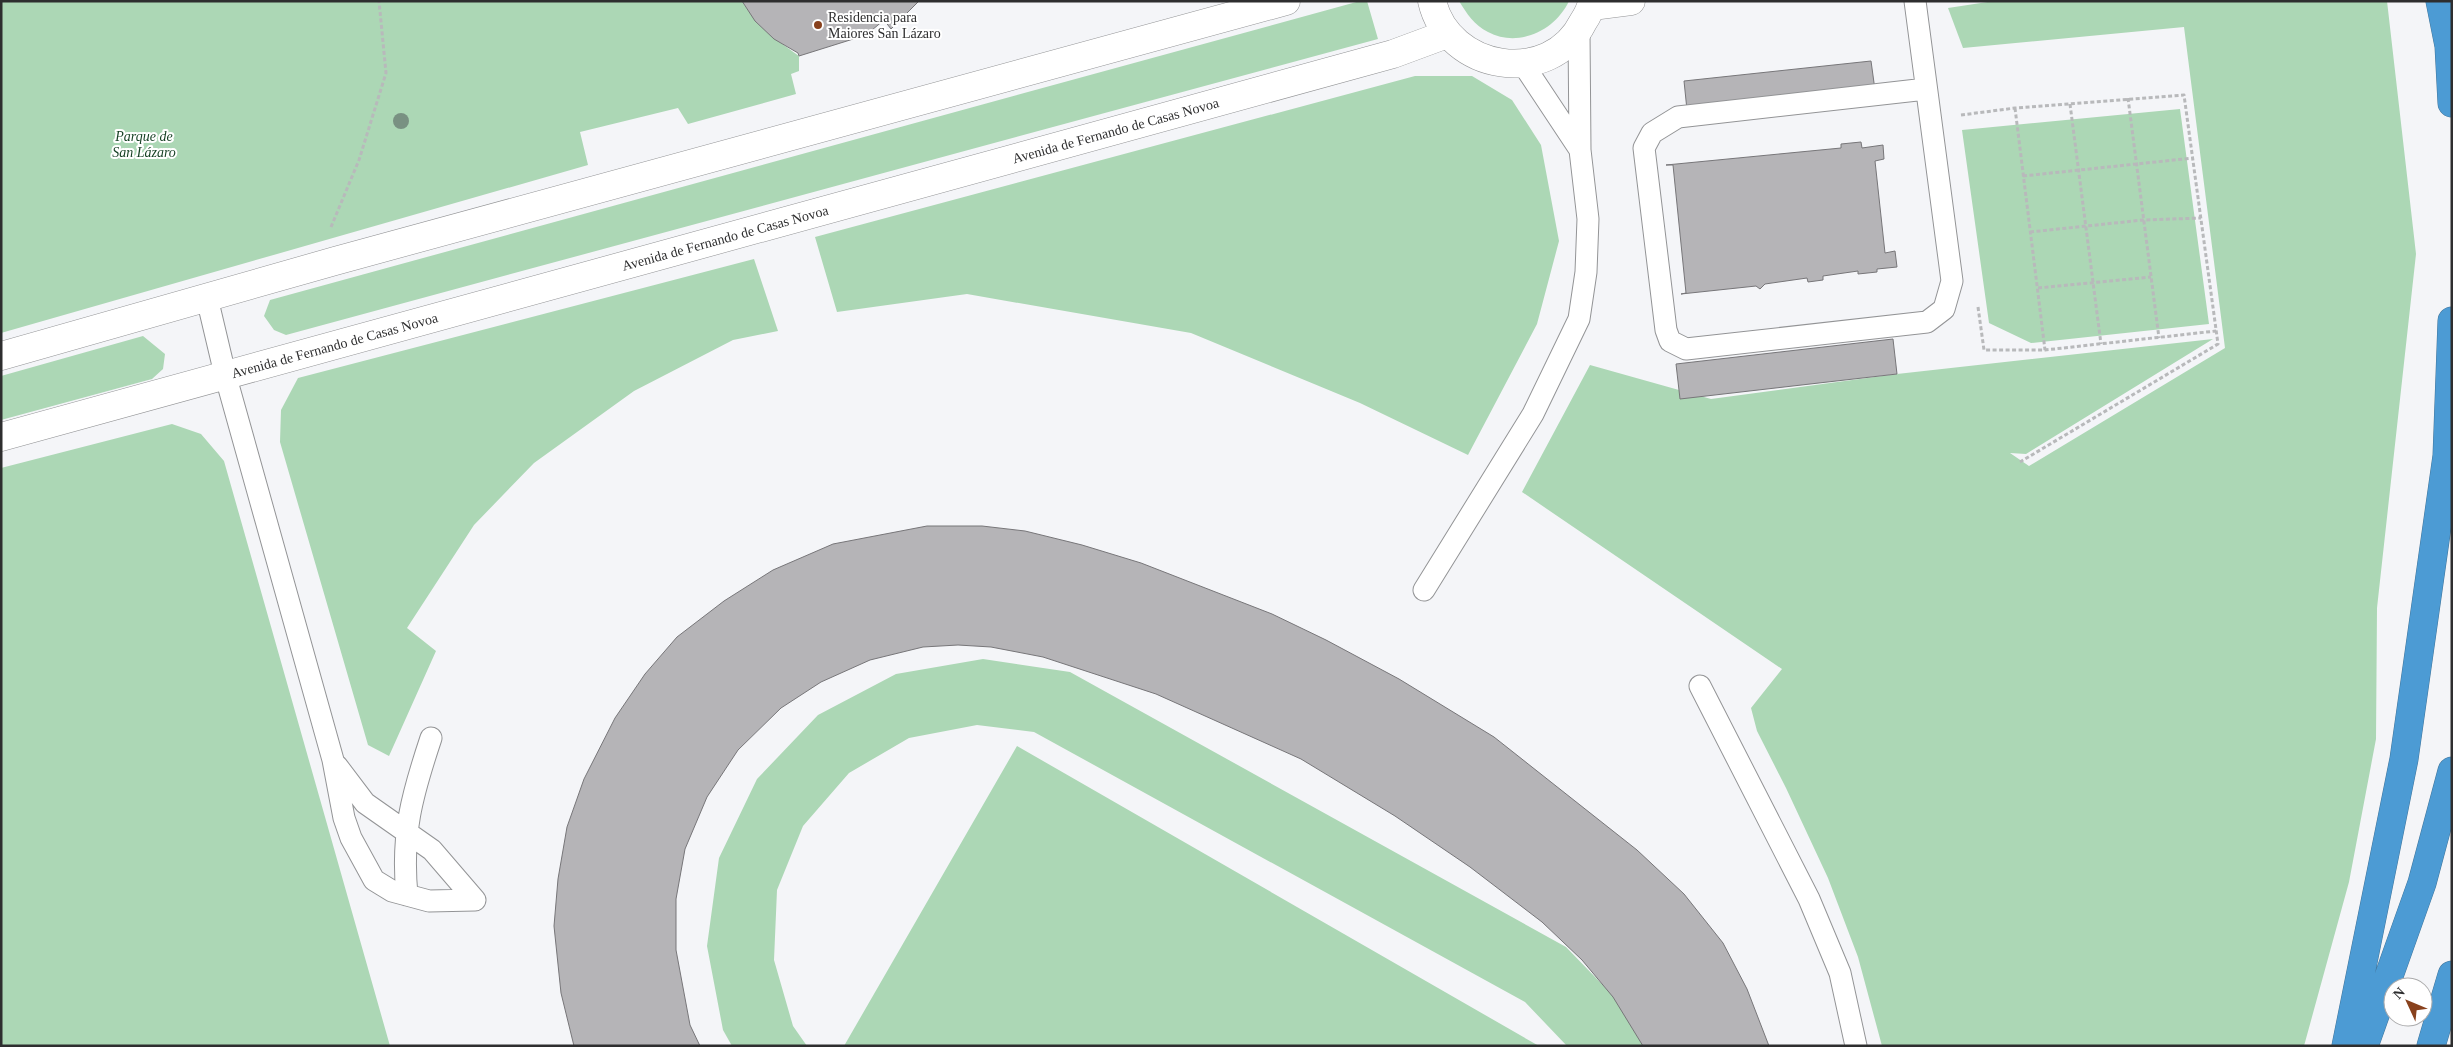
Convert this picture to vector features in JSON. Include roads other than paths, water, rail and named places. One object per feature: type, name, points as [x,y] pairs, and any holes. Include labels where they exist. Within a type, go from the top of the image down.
[{"type":"highway","points":[[2440,1],[2449,46],[2452,103]]},
{"type":"highway","points":[[2346,1046],[2404,759],[2447,456],[2452,321]]},
{"type":"highway","points":[[2364,1046],[2422,883],[2452,771]]},
{"type":"highway","points":[[2431,1046],[2452,975]]},
{"type":"highway","points":[[2442,1046],[2452,1036]]},
{"type":"street","points":[[1,356],[345,259],[1286,1]]},
{"type":"street","points":[[1432,1],[1435,12],[1447,34],[1468,53],[1494,63],[1523,64],[1544,59],[1563,48],[1578,32],[1592,4],[1631,1]]},
{"type":"street","name":"Avenida de Fernando de Casas Novoa","points":[[1,437],[1393,54],[1447,34]]},
{"type":"lane","points":[[1915,1],[1952,281],[1944,310],[1926,322],[1686,349],[1670,341],[1666,330],[1644,148],[1652,133],[1678,117],[1926,89]]},
{"type":"lane","points":[[1424,590],[1472,516],[1533,414],[1579,319],[1586,272],[1588,219],[1580,150],[1578,32]]},
{"type":"lane","points":[[1523,64],[1580,150]]},
{"type":"lane","points":[[207,298],[225,374],[333,760],[344,818],[351,838],[374,880],[392,891],[429,901],[475,900],[432,850],[365,803],[333,760]]},
{"type":"lane","points":[[1700,686],[1809,899],[1840,973],[1856,1046]]},
{"type":"lane","points":[[407,895],[404,862],[406,831],[413,792],[430,738]]},
{"type":"place","name":"Residencia para Maiores San Lázaro","points":[[818,25]]},
{"type":"park label","name":"Parque de San Lázaro","points":[[144,144]]}]
